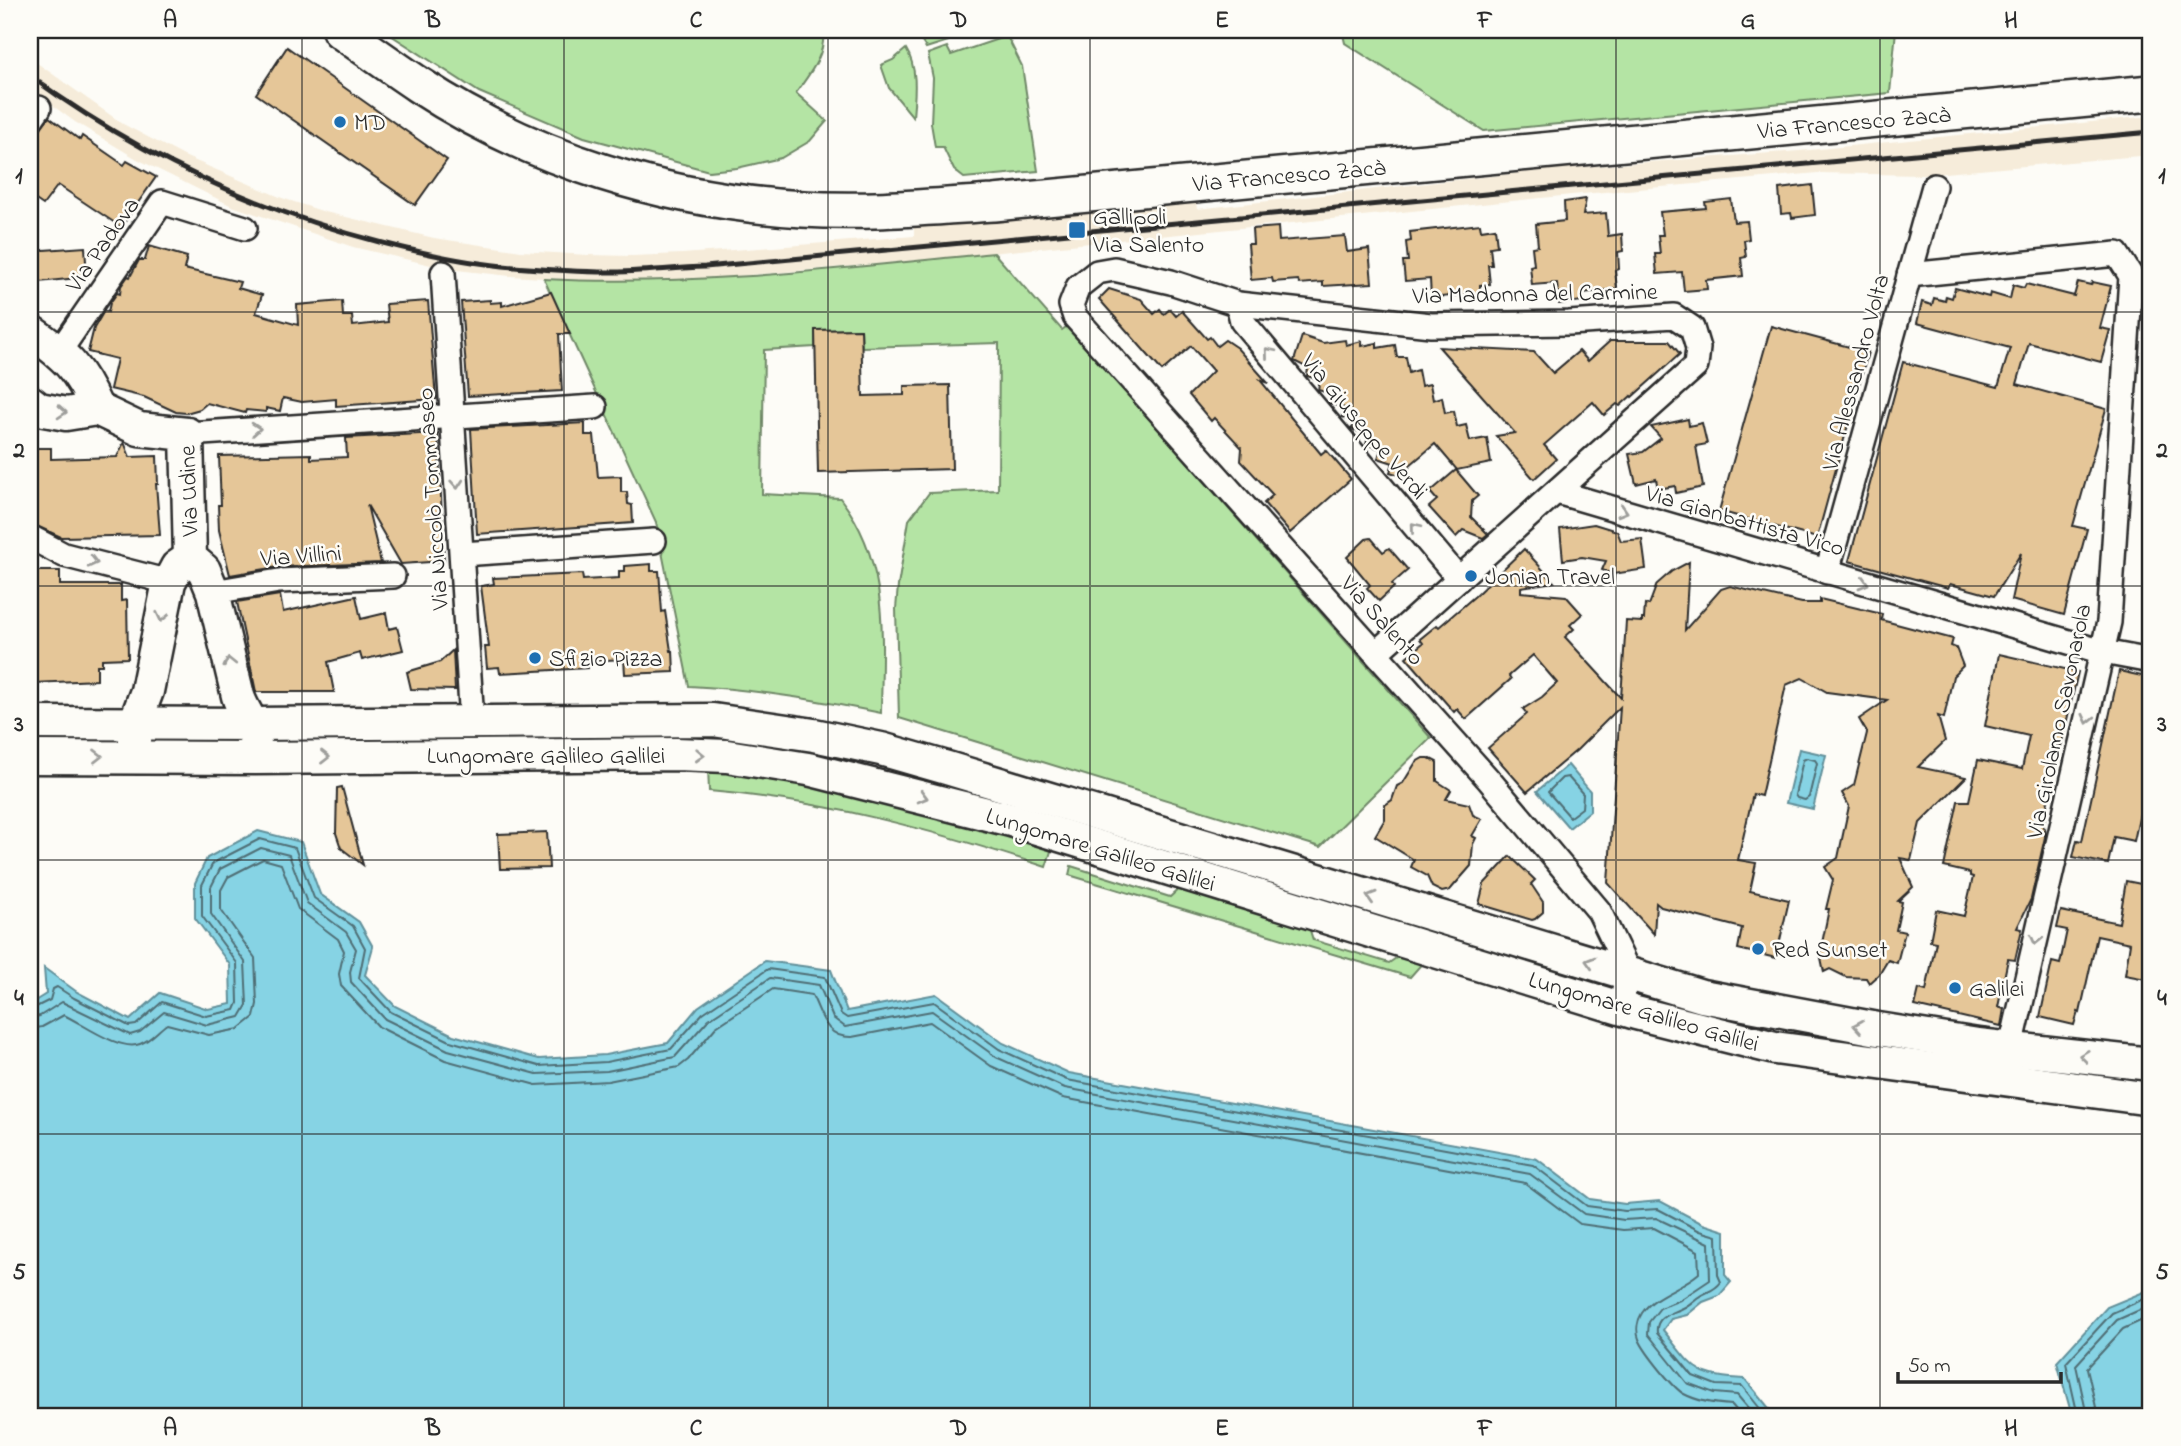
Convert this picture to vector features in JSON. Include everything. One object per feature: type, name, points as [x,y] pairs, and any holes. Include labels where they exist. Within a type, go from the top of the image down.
[{"type":"main road","name":"Via Francesco Zacà","points":[[340,30],[420,86],[462,110],[502,131],[577,163],[664,190],[755,205],[806,209],[889,210],[994,203],[2151,93]]},
{"type":"main road","points":[[30,331],[73,365],[88,387],[97,409],[66,414],[39,409],[30,402]]},
{"type":"main road","name":"Via Udine","points":[[97,409],[139,429],[187,433],[190,558],[204,570],[213,592],[238,696],[243,711],[254,724]]},
{"type":"main road","name":"Via Udine","points":[[135,757],[135,723],[146,691],[169,582],[177,567],[190,558]]},
{"type":"main road","name":"Lungomare Galileo Galilei","points":[[30,723],[713,720],[814,735],[881,749],[1702,996],[1978,1045],[2151,1064]]},
{"type":"main road","points":[[472,722],[473,756]]},
{"type":"main road","points":[[254,724],[256,758]]},
{"type":"main road","name":"Lungomare Galileo Galilei","points":[[30,757],[702,755],[765,761],[849,777],[1011,820],[1701,1031],[1775,1048],[2151,1099]]},
{"type":"main road","points":[[2005,1080],[2011,1047]]},
{"type":"street","name":"Via Alessandro Volta","points":[[1827,572],[1934,186]]},
{"type":"street","name":"Via Padova","points":[[59,352],[162,202],[245,228]]},
{"type":"street","name":"Via Girolamo Savonarola","points":[[1909,275],[2117,254],[2132,276],[2109,622],[2011,1047]]},
{"type":"street","name":"Via Madonna del Carmine","points":[[1078,287],[1097,272],[1114,269],[1171,282],[1238,304],[1431,325],[1569,323],[1674,316],[1692,328],[1698,348],[1696,366],[1557,492]]},
{"type":"street","name":"Via Niccolò Tommaseo","points":[[443,273],[472,722]]},
{"type":"street","name":"Via Salento","points":[[1078,287],[1071,305],[1075,317],[1489,780],[1599,911],[1629,973]]},
{"type":"street","name":"Via Giuseppe Verdi","points":[[1238,304],[1242,321],[1459,579]]},
{"type":"street","points":[[187,433],[595,407]]},
{"type":"street","points":[[1377,652],[1557,492]]},
{"type":"street","name":"Via Gianbattista Vico","points":[[1557,492],[2103,652],[2151,661]]},
{"type":"street","points":[[30,537],[64,555],[169,582]]},
{"type":"street","points":[[462,554],[654,541]]},
{"type":"street","name":"Via Villini","points":[[213,592],[279,581],[393,576]]},
{"type":"street","points":[[1619,1006],[1629,973]]},
{"type":"shaded area","points":[[30,58],[123,124],[184,156],[282,198],[325,212],[434,238],[521,251],[588,255],[682,254],[914,236],[914,227],[1196,202],[1197,209],[1555,169],[1799,151],[2151,116],[2151,155],[1922,175],[1818,173],[900,262],[727,277],[610,282],[448,269],[353,247],[232,206],[137,159],[75,122],[30,89]]},
{"type":"green space","points":[[383,30],[823,30],[819,56],[796,93],[827,121],[810,141],[781,158],[709,171],[584,137],[479,92]]},
{"type":"green space","points":[[914,30],[945,30],[948,41],[926,48]]},
{"type":"green space","points":[[1342,30],[1896,30],[1890,93],[1484,131],[1345,43]]},
{"type":"green space","points":[[1007,36],[1022,66],[1038,171],[964,178],[954,170],[943,147],[935,147],[931,123],[933,78],[928,54],[947,47],[951,55]]},
{"type":"green space","points":[[906,49],[914,73],[913,117],[889,88],[881,65],[893,60]]},
{"type":"green space","points":[[994,253],[1062,330],[1066,327],[1114,379],[1431,738],[1320,847],[899,718],[896,609],[909,520],[929,493],[998,490],[999,343],[862,347],[861,329],[815,330],[815,347],[764,350],[762,494],[840,498],[856,522],[868,548],[880,601],[881,713],[785,696],[689,686],[656,522],[544,279],[601,281],[770,275]]},
{"type":"green space","points":[[708,767],[807,781],[1053,845],[1046,867],[880,819],[796,802],[709,791]]},
{"type":"green space","points":[[1071,866],[1170,897],[1183,885],[1308,924],[1313,940],[1389,963],[1402,954],[1426,959],[1410,977],[1069,875]]},
{"type":"water","points":[[1799,749],[1826,755],[1813,809],[1786,803]]},
{"type":"water","points":[[1568,765],[1590,791],[1590,811],[1569,828],[1537,791]]},
{"type":"water","points":[[258,831],[301,842],[320,894],[359,922],[373,947],[365,975],[395,1006],[453,1035],[539,1059],[605,1055],[668,1043],[698,1007],[765,961],[831,970],[847,1011],[936,994],[1003,1043],[1069,1073],[1537,1159],[1590,1199],[1625,1204],[1660,1201],[1703,1224],[1725,1231],[1725,1275],[1731,1282],[1719,1296],[1703,1302],[1687,1315],[1671,1319],[1663,1330],[1696,1368],[1715,1376],[1745,1379],[1773,1413],[1784,1416],[30,1416],[30,1004],[46,994],[44,968],[77,992],[130,1020],[160,993],[208,1009],[231,1004],[230,965],[195,918],[195,883],[207,858]]},
{"type":"water","points":[[2151,1289],[2151,1416],[2072,1416],[2057,1362],[2107,1307]]},
{"type":"building","points":[[287,47],[447,160],[415,205],[256,94]]},
{"type":"building","points":[[49,117],[80,140],[82,136],[124,165],[127,161],[156,177],[121,227],[58,185],[43,205],[30,196],[30,140]]},
{"type":"building","points":[[1812,185],[1815,215],[1792,218],[1791,213],[1781,214],[1779,189]]},
{"type":"building","points":[[1586,199],[1583,215],[1606,213],[1608,236],[1622,234],[1623,251],[1618,252],[1619,269],[1615,270],[1617,289],[1582,293],[1583,301],[1559,304],[1557,283],[1532,285],[1532,247],[1538,246],[1536,224],[1565,221],[1564,202]]},
{"type":"building","points":[[1731,199],[1734,222],[1747,221],[1749,239],[1744,240],[1746,257],[1741,258],[1743,276],[1706,280],[1707,289],[1684,291],[1682,272],[1657,274],[1655,254],[1660,254],[1658,235],[1663,235],[1660,212],[1706,208],[1705,202]]},
{"type":"building","points":[[1480,224],[1481,230],[1495,228],[1497,246],[1490,247],[1490,284],[1480,285],[1480,293],[1431,298],[1430,279],[1405,281],[1403,261],[1408,261],[1406,242],[1411,241],[1410,232]]},
{"type":"building","points":[[1278,227],[1279,241],[1345,236],[1347,252],[1369,249],[1372,283],[1323,286],[1323,282],[1299,284],[1298,280],[1251,280],[1248,244],[1253,244],[1252,229]]},
{"type":"building","points":[[149,246],[187,257],[184,269],[240,282],[238,288],[262,295],[256,313],[298,325],[297,305],[342,301],[343,316],[352,316],[353,326],[388,322],[386,304],[428,301],[436,399],[336,406],[336,399],[302,402],[283,398],[280,411],[266,408],[266,412],[246,410],[245,413],[207,403],[200,409],[186,413],[176,412],[144,397],[110,389],[117,359],[88,352],[94,328],[104,311],[108,312],[117,293],[120,294],[121,286],[128,276],[130,277],[139,260],[145,260]]},
{"type":"building","points":[[85,247],[87,277],[30,283],[30,251]]},
{"type":"building","points":[[2078,282],[2111,286],[2100,328],[2110,330],[2101,362],[2029,343],[2017,384],[2106,409],[2073,526],[2087,529],[2064,615],[2011,600],[2021,553],[1994,596],[1950,584],[1948,588],[1849,561],[1903,362],[1998,387],[2010,348],[1917,323],[1922,302],[1932,305],[1934,298],[1945,301],[1946,296],[1952,298],[1955,288],[1989,297],[1990,293],[2010,299],[2013,285],[2024,288],[2026,284],[2074,296]]},
{"type":"building","points":[[1109,289],[1141,299],[1154,314],[1160,309],[1164,314],[1170,309],[1176,316],[1182,311],[1207,339],[1210,337],[1217,346],[1225,340],[1237,348],[1268,383],[1260,380],[1321,454],[1326,450],[1351,479],[1290,533],[1264,503],[1273,495],[1241,461],[1242,448],[1214,418],[1211,421],[1189,395],[1213,371],[1191,346],[1162,371],[1099,299]]},
{"type":"building","points":[[551,292],[570,334],[559,334],[562,391],[468,396],[461,302],[490,300],[490,303],[502,302],[502,306]]},
{"type":"building","points":[[1771,326],[1868,352],[1817,538],[1719,511]]},
{"type":"building","points":[[861,329],[863,396],[904,395],[904,386],[950,385],[952,469],[818,473],[815,330]]},
{"type":"building","points":[[1302,336],[1323,343],[1345,340],[1346,345],[1362,341],[1362,346],[1377,343],[1377,348],[1395,345],[1397,357],[1406,357],[1409,373],[1418,370],[1421,386],[1430,384],[1433,400],[1442,397],[1445,413],[1454,411],[1457,427],[1466,425],[1470,441],[1487,438],[1491,463],[1457,470],[1435,444],[1410,465],[1406,477],[1390,472],[1393,463],[1378,458],[1381,449],[1366,444],[1369,435],[1351,429],[1358,422],[1342,417],[1344,408],[1329,403],[1333,394],[1318,390],[1320,380],[1307,376],[1308,368],[1294,361]]},
{"type":"building","points":[[1610,341],[1669,341],[1680,354],[1632,397],[1620,406],[1617,404],[1604,415],[1593,402],[1544,445],[1556,459],[1534,479],[1496,436],[1515,433],[1439,347],[1534,352],[1553,373],[1579,351],[1588,361]]},
{"type":"building","points":[[1688,419],[1689,426],[1702,423],[1707,444],[1696,446],[1703,487],[1676,493],[1675,486],[1658,489],[1656,479],[1636,484],[1629,454],[1643,452],[1661,438],[1651,427]]},
{"type":"building","points":[[585,423],[585,435],[594,435],[598,477],[621,476],[621,492],[627,492],[628,504],[632,505],[633,523],[477,534],[471,429]]},
{"type":"building","points":[[438,433],[444,561],[401,564],[367,505],[381,563],[278,567],[230,575],[219,530],[219,456],[311,454],[311,459],[347,457],[346,438]]},
{"type":"building","points":[[124,442],[130,457],[157,456],[160,535],[61,537],[30,523],[30,448],[51,448],[51,459],[117,457]]},
{"type":"building","points":[[1456,470],[1478,496],[1472,501],[1471,517],[1488,534],[1483,538],[1463,530],[1456,537],[1429,507],[1437,500],[1430,492]]},
{"type":"building","points":[[1594,524],[1617,531],[1621,541],[1642,539],[1646,569],[1613,574],[1602,570],[1606,561],[1582,557],[1563,560],[1560,529]]},
{"type":"building","points":[[1371,538],[1383,552],[1389,548],[1408,570],[1392,584],[1394,587],[1379,601],[1367,588],[1370,585],[1347,557],[1366,539]]},
{"type":"building","points":[[1524,549],[1554,582],[1521,587],[1521,592],[1566,596],[1582,614],[1570,625],[1574,629],[1565,637],[1621,698],[1626,621],[1642,622],[1645,604],[1649,605],[1657,584],[1672,571],[1689,562],[1685,630],[1721,589],[1730,586],[1802,603],[1820,603],[1820,599],[1882,614],[1881,620],[1953,639],[1951,646],[1956,648],[1963,666],[1953,676],[1944,718],[1938,716],[1945,741],[1918,767],[1966,777],[1920,823],[1911,860],[1900,858],[1913,887],[1898,901],[1902,902],[1896,930],[1905,932],[1897,963],[1888,960],[1880,973],[1869,983],[1866,978],[1846,977],[1830,969],[1824,972],[1820,953],[1833,880],[1825,867],[1838,858],[1849,806],[1842,793],[1854,785],[1867,733],[1859,719],[1887,700],[1827,692],[1802,678],[1786,685],[1761,796],[1753,794],[1738,860],[1756,863],[1750,891],[1789,900],[1776,958],[1738,949],[1742,928],[1661,907],[1656,903],[1654,934],[1608,883],[1620,707],[1577,750],[1527,792],[1488,748],[1527,714],[1523,709],[1557,683],[1533,655],[1509,676],[1511,679],[1466,719],[1457,709],[1454,712],[1406,657],[1423,643],[1420,639],[1437,625],[1439,627],[1475,596]]},
{"type":"building","points":[[651,564],[651,571],[659,571],[662,612],[665,611],[674,672],[625,674],[624,659],[588,661],[588,668],[500,673],[499,667],[487,668],[485,647],[489,647],[481,586],[494,584],[493,578],[582,574],[583,580],[619,578],[619,571],[625,571],[625,566]]},
{"type":"building","points":[[30,571],[60,571],[60,585],[121,585],[121,601],[127,600],[128,658],[102,659],[102,665],[97,665],[97,680],[34,683]]},
{"type":"building","points":[[280,595],[283,612],[356,596],[361,619],[386,613],[389,629],[397,627],[403,650],[362,660],[360,653],[328,662],[334,692],[256,692],[237,602]]},
{"type":"building","points":[[453,650],[455,690],[411,689],[407,672],[440,662]]},
{"type":"building","points":[[1999,654],[2078,672],[2061,746],[2053,744],[2042,795],[2049,796],[2043,827],[2045,837],[2031,899],[2017,928],[2022,929],[2015,960],[2008,959],[1998,1007],[2004,1009],[2001,1026],[1915,1006],[1919,989],[1926,991],[1936,942],[1930,941],[1936,910],[1964,916],[1973,877],[1970,873],[1944,867],[1958,801],[1969,801],[1978,760],[2022,769],[2029,736],[1985,726]]},
{"type":"building","points":[[2119,671],[2151,678],[2151,763],[2134,841],[2114,837],[2108,864],[2073,857],[2077,840],[2082,841]]},
{"type":"building","points":[[1423,758],[1437,762],[1437,781],[1451,790],[1446,799],[1469,804],[1473,815],[1482,819],[1472,836],[1476,838],[1471,866],[1450,890],[1442,892],[1432,887],[1427,876],[1411,867],[1414,860],[1375,836],[1385,819],[1385,805],[1392,800],[1397,786],[1403,783],[1416,762]]},
{"type":"building","points":[[342,787],[363,865],[341,848],[336,833],[337,788]]},
{"type":"building","points":[[547,832],[549,868],[500,869],[498,834]]},
{"type":"building","points":[[1510,856],[1535,880],[1531,884],[1543,902],[1543,912],[1535,919],[1479,904],[1484,884]]},
{"type":"building","points":[[2126,881],[2151,886],[2147,907],[2151,908],[2151,980],[2125,975],[2130,943],[2097,936],[2080,1013],[2078,1012],[2074,1025],[2040,1017],[2052,962],[2060,964],[2067,930],[2057,928],[2061,911],[2119,923]]},
{"type":"railway","points":[[30,76],[112,130],[155,154],[243,196],[335,230],[458,260],[596,272],[705,267],[2151,132]]},
{"type":"place","name":"MD","points":[[340,122]]},
{"type":"place","name":"Gallipoli Via Salento","points":[[1077,230]]},
{"type":"place","name":"Jonian Travel","points":[[1471,576]]},
{"type":"place","name":"Sfizio Pizza","points":[[535,658]]},
{"type":"place","name":"Red Sunset","points":[[1758,949]]},
{"type":"place","name":"Galilei","points":[[1955,988]]}]
